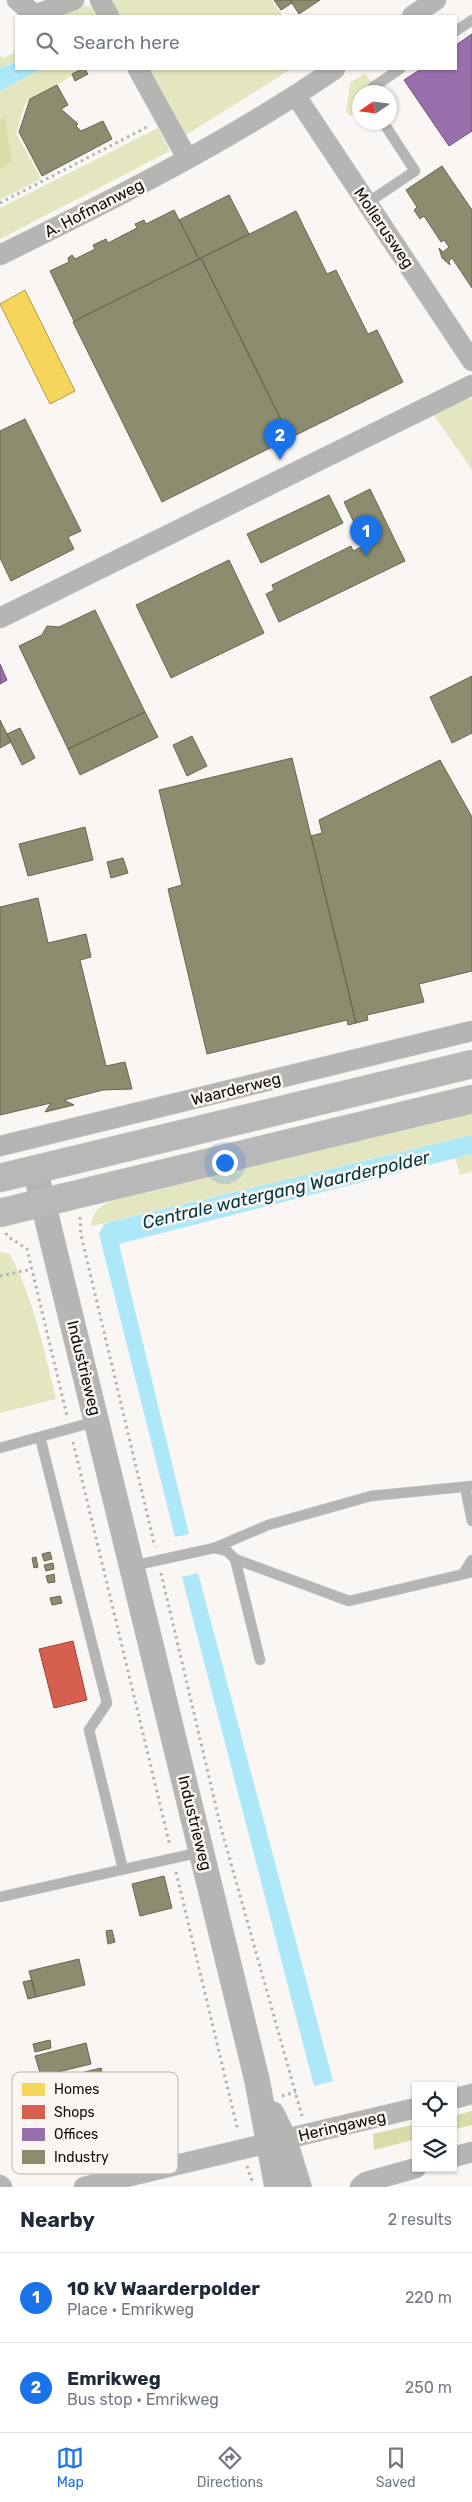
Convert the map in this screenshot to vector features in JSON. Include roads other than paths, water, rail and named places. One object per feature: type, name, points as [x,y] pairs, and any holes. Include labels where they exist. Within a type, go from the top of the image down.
[{"type":"main road","name":"Waarderweg","points":[[0,1178],[472,1064]]},
{"type":"main road","points":[[0,1212],[472,1098]]},
{"type":"street","points":[[17,0],[34,15],[74,0]]},
{"type":"street","points":[[100,0],[108,15]]},
{"type":"street","points":[[414,15],[436,0]]},
{"type":"street","points":[[139,70],[187,158]]},
{"type":"street","name":"A. Hofmanweg","points":[[0,256],[187,158],[296,96],[334,70]]},
{"type":"street","name":"Mollerusweg","points":[[296,96],[472,361]]},
{"type":"street","points":[[0,618],[472,385]]},
{"type":"street","name":"Waarderweg","points":[[0,1146],[472,1031]]},
{"type":"street","name":"Industrieweg","points":[[35,1170],[257,2080],[286,2139],[299,2187]]},
{"type":"street","points":[[457,2098],[472,2094]]},
{"type":"street","name":"Heringaweg","points":[[178,2164],[412,2109]]},
{"type":"street","name":"Industrieweg","points":[[277,2187],[286,2139]]},
{"type":"street","points":[[457,2156],[472,2152]]},
{"type":"street","points":[[360,2187],[366,2182],[412,2169]]},
{"type":"street","name":"Heringaweg","points":[[84,2187],[138,2174]]},
{"type":"lane","points":[[457,30],[472,20]]},
{"type":"lane","points":[[376,85],[398,70]]},
{"type":"lane","points":[[367,203],[415,171],[388,130]]},
{"type":"lane","points":[[0,1448],[97,1421]]},
{"type":"lane","points":[[40,1437],[107,1704],[89,1730],[123,1869]]},
{"type":"lane","points":[[132,1566],[214,1548],[268,1525],[371,1496],[468,1486],[472,1521]]},
{"type":"lane","points":[[214,1548],[227,1552],[235,1559],[349,1601],[468,1573],[472,1560]]},
{"type":"lane","points":[[235,1559],[260,1660]]},
{"type":"lane","points":[[0,1898],[202,1852]]},
{"type":"water","points":[[15,62],[15,70],[39,70],[0,91],[0,68]]},
{"type":"water","name":"Centrale watergang Waarderpolder","points":[[472,1135],[472,1154],[119,1244],[189,1534],[175,1537],[99,1234],[105,1223]]},
{"type":"water","points":[[198,1573],[333,2081],[314,2086],[182,1577]]},
{"type":"place","name":"Emrikweg","points":[[280,460]]},
{"type":"place","name":"10 kV Waarderpolder","points":[[366,556]]}]
